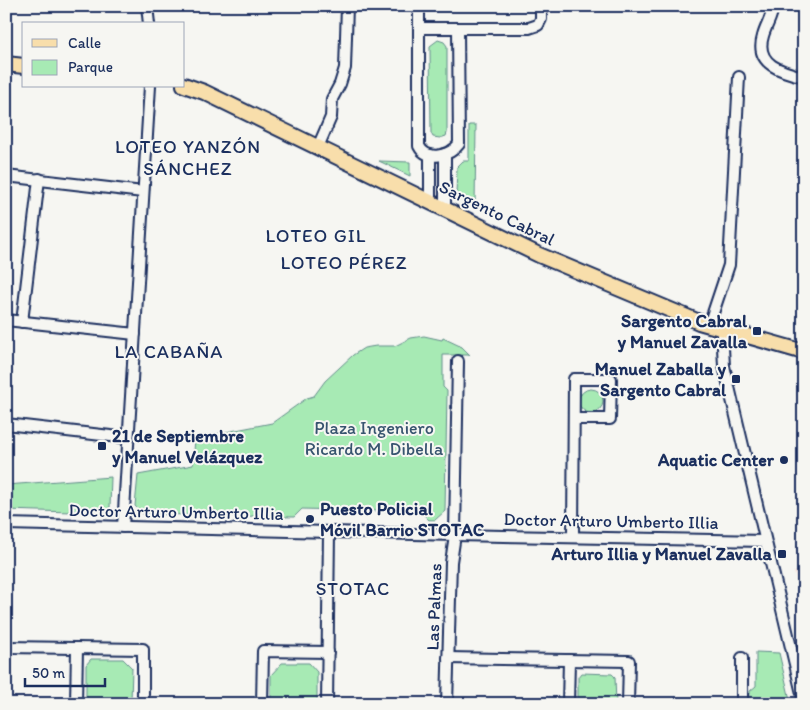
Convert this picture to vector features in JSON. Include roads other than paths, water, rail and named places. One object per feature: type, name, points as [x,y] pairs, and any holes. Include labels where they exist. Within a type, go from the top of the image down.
[{"type":"main road","points":[[6,64],[22,66]]},
{"type":"main road","name":"Sargento Cabral","points":[[185,85],[204,92],[539,255],[715,327],[804,352]]},
{"type":"street","points":[[147,6],[149,22]]},
{"type":"street","points":[[318,147],[331,116],[332,99],[340,84],[345,68],[347,6]]},
{"type":"street","points":[[418,6],[419,146],[422,151],[430,155],[445,154],[452,151],[459,144],[458,28]]},
{"type":"street","points":[[419,28],[529,28],[538,25],[541,18],[541,6]]},
{"type":"street","points":[[773,6],[770,20],[762,37],[762,52],[766,59],[777,69],[804,76]]},
{"type":"street","points":[[739,77],[729,265],[715,327],[804,700]]},
{"type":"street","points":[[123,527],[150,88]]},
{"type":"street","points":[[445,154],[445,209]]},
{"type":"street","points":[[430,155],[430,202]]},
{"type":"street","points":[[6,176],[143,192]]},
{"type":"street","points":[[22,322],[39,179]]},
{"type":"street","points":[[6,320],[135,334]]},
{"type":"street","name":"Las Palmas","points":[[447,704],[451,562],[455,535],[458,361]]},
{"type":"street","points":[[573,537],[574,379],[611,380],[610,419],[574,419]]},
{"type":"street","points":[[6,424],[128,438]]},
{"type":"street","name":"Doctor Arturo Umberto Illia","points":[[6,524],[455,535],[765,540]]},
{"type":"street","points":[[327,704],[329,532]]},
{"type":"street","points":[[6,647],[143,649],[143,704]]},
{"type":"street","points":[[76,704],[77,648]]},
{"type":"street","points":[[262,704],[263,651],[328,652]]},
{"type":"street","points":[[448,658],[629,661],[628,704]]},
{"type":"street","points":[[742,658],[742,704]]},
{"type":"street","points":[[568,704],[569,660]]},
{"type":"place","name":"Sargento Cabral y Manuel Zavalla","points":[[757,331]]},
{"type":"place","name":"Manuel Zaballa y Sargento Cabral","points":[[736,379]]},
{"type":"place","name":"21 de Septiembre y Manuel Velázquez","points":[[102,446]]},
{"type":"place","name":"Aquatic Center","points":[[784,460]]},
{"type":"place","name":"Puesto Policial Móvil Barrio STOTAC","points":[[310,519]]},
{"type":"place","name":"Arturo Illia y Manuel Zavalla","points":[[782,554]]},
{"type":"district","name":"LOTEO YANZÓN SÁNCHEZ","points":[[188,157]]},
{"type":"district","name":"LOTEO GIL","points":[[316,235]]},
{"type":"district","name":"LOTEO PÉREZ","points":[[344,262]]},
{"type":"district","name":"LA CABAÑA","points":[[169,351]]},
{"type":"district","name":"STOTAC","points":[[353,588]]},
{"type":"park label","name":"Plaza Ingeniero Ricardo M. Dibella","points":[[374,438]]}]
